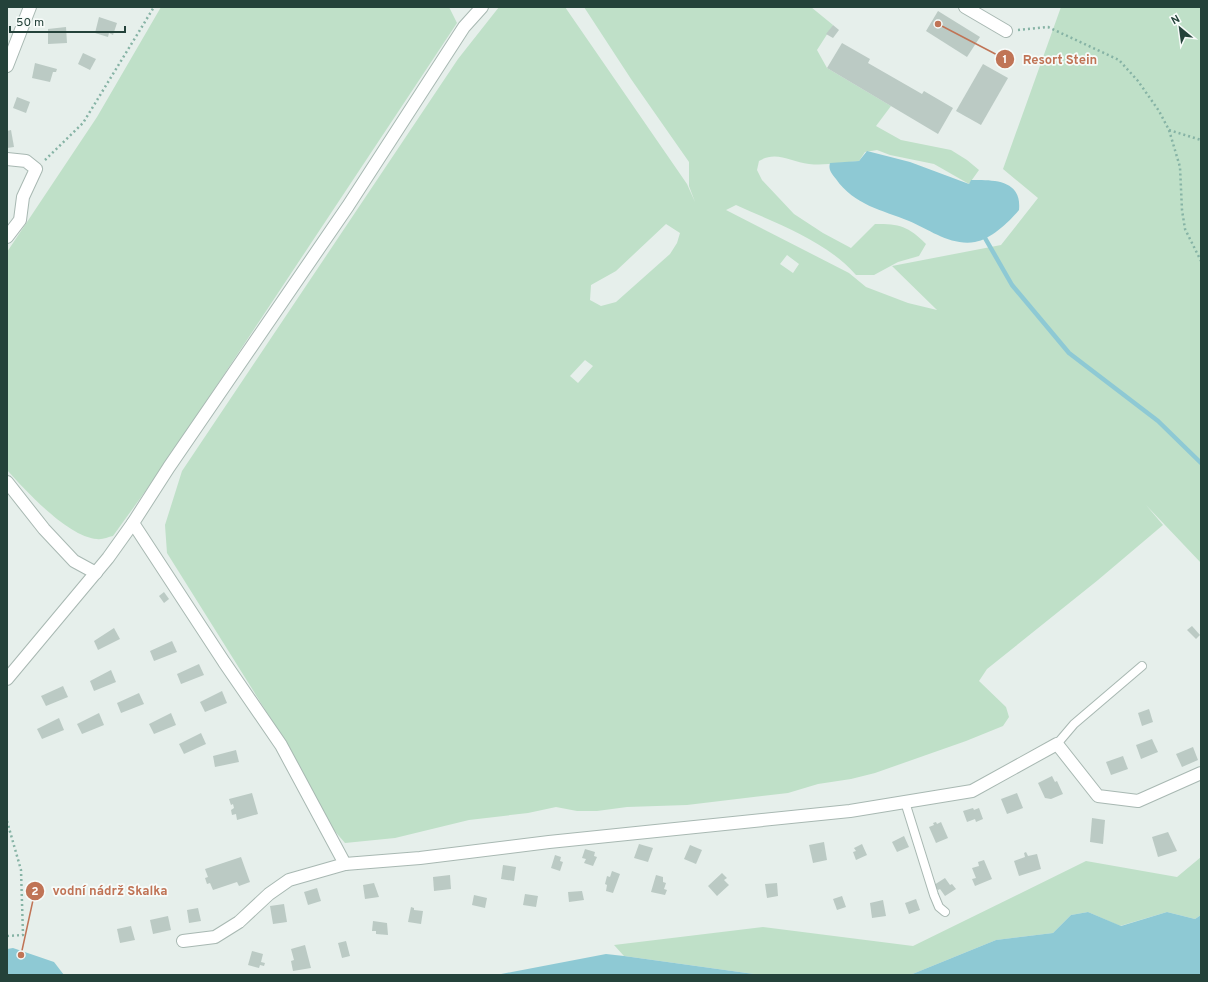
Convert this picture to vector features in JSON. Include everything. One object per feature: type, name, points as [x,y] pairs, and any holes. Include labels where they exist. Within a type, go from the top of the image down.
[{"type":"street","points":[[7,66],[30,7]]},
{"type":"street","points":[[7,679],[96,573],[133,523],[169,467],[348,206],[464,27],[482,7]]},
{"type":"street","points":[[965,7],[1006,31]]},
{"type":"street","points":[[7,159],[26,161],[36,169],[23,197],[20,220],[7,237]]},
{"type":"street","points":[[7,482],[44,529],[74,561],[96,573]]},
{"type":"street","points":[[133,523],[224,662],[281,745],[345,864]]},
{"type":"street","points":[[183,941],[215,937],[239,922],[269,894],[289,880],[345,864],[420,858],[550,842],[835,812],[972,791],[1057,744],[1098,796],[1138,801],[1201,773]]},
{"type":"lane","points":[[1057,744],[1074,724],[1142,666]]},
{"type":"lane","points":[[905,802],[934,895],[939,907],[945,912]]},
{"type":"path","points":[[36,169],[83,123],[154,7]]},
{"type":"path","points":[[1006,31],[1048,27],[1119,60],[1138,81],[1160,112],[1168,130],[1180,167],[1182,210],[1185,229],[1201,261]]},
{"type":"path","points":[[1168,130],[1201,140]]},
{"type":"path","points":[[7,820],[21,870],[23,935],[7,936]]},
{"type":"green space","points":[[161,7],[449,7],[457,23],[162,468],[113,536],[97,539],[73,530],[61,522],[36,501],[7,470],[7,252],[97,117]]},
{"type":"green space","points":[[499,7],[565,7],[687,184],[695,202],[689,186],[689,162],[631,79],[584,7],[811,7],[833,25],[817,50],[827,68],[891,106],[876,126],[901,140],[951,150],[979,170],[969,184],[934,164],[890,155],[877,150],[865,152],[859,161],[834,164],[809,164],[778,157],[765,158],[759,161],[757,170],[762,180],[794,214],[823,233],[851,248],[875,224],[903,227],[914,233],[926,244],[919,256],[898,262],[874,275],[856,275],[844,263],[815,242],[768,219],[736,205],[726,210],[849,273],[866,287],[908,303],[937,310],[892,266],[1001,245],[1038,198],[1003,169],[1061,7],[1201,7],[1201,563],[1146,505],[1163,525],[1098,580],[987,669],[979,681],[1006,707],[1009,717],[1003,726],[966,741],[875,773],[851,779],[818,784],[788,793],[687,805],[627,807],[597,811],[577,811],[556,807],[528,813],[469,820],[395,838],[345,843],[326,821],[291,751],[167,553],[165,525],[182,471],[458,59]],"holes":[[[666,224],[680,233],[677,243],[670,254],[616,302],[601,306],[590,300],[591,285],[616,271]],[[787,255],[799,264],[793,273],[780,264]],[[585,360],[593,366],[578,383],[570,376]]]},
{"type":"green space","points":[[1201,857],[1201,915],[1195,919],[1167,912],[1120,926],[1088,912],[1071,915],[1053,933],[996,940],[910,975],[761,975],[624,956],[614,945],[763,927],[913,946],[1086,861],[1177,877]]},
{"type":"water","points":[[867,151],[910,162],[969,184],[971,180],[988,180],[1004,183],[1016,192],[1019,200],[1019,210],[1010,220],[993,234],[975,242],[958,242],[941,236],[909,221],[869,206],[851,195],[843,188],[831,172],[830,163],[859,161]]},
{"type":"water","points":[[1088,912],[1121,926],[1167,912],[1195,919],[1201,915],[1201,975],[910,975],[996,940],[1053,933],[1071,915]]},
{"type":"water","points":[[13,948],[54,962],[64,975],[7,975],[7,949]]},
{"type":"water","points":[[606,954],[624,956],[761,975],[496,975]]},
{"type":"building","points":[[938,11],[980,37],[967,57],[926,31]]},
{"type":"building","points":[[99,17],[117,23],[113,35],[109,33],[108,37],[95,33]]},
{"type":"building","points":[[833,25],[839,30],[833,38],[826,34]]},
{"type":"building","points":[[66,27],[67,43],[48,44],[48,29]]},
{"type":"building","points":[[842,43],[870,59],[868,63],[922,94],[924,91],[953,108],[938,134],[827,68]]},
{"type":"building","points":[[83,53],[96,59],[90,70],[78,64]]},
{"type":"building","points":[[35,63],[57,69],[56,72],[53,72],[50,82],[32,78]]},
{"type":"building","points":[[983,64],[1008,78],[981,125],[956,111]]},
{"type":"building","points":[[17,97],[30,102],[26,113],[13,108]]},
{"type":"building","points":[[11,130],[14,147],[7,148],[7,131]]},
{"type":"building","points":[[164,592],[169,599],[164,603],[159,596]]},
{"type":"building","points":[[1192,626],[1200,635],[1196,639],[1187,630]]},
{"type":"building","points":[[114,628],[120,639],[98,650],[94,641]]},
{"type":"building","points":[[172,641],[177,652],[154,661],[150,651]]},
{"type":"building","points":[[199,664],[204,675],[181,684],[177,674]]},
{"type":"building","points":[[111,670],[116,682],[94,691],[90,681]]},
{"type":"building","points":[[63,686],[68,697],[46,706],[41,696]]},
{"type":"building","points":[[222,691],[227,703],[205,712],[200,702]]},
{"type":"building","points":[[139,693],[144,704],[121,713],[117,703]]},
{"type":"building","points":[[1149,709],[1153,722],[1142,726],[1138,713]]},
{"type":"building","points":[[99,713],[104,725],[82,734],[77,724]]},
{"type":"building","points":[[171,713],[176,725],[154,734],[149,724]]},
{"type":"building","points":[[59,718],[64,730],[42,739],[37,729]]},
{"type":"building","points":[[201,733],[206,744],[184,754],[179,744]]},
{"type":"building","points":[[1152,739],[1158,752],[1141,759],[1136,745]]},
{"type":"building","points":[[1193,747],[1198,760],[1182,767],[1176,754]]},
{"type":"building","points":[[236,750],[239,762],[215,767],[213,756]]},
{"type":"building","points":[[1123,756],[1128,769],[1111,775],[1106,762]]},
{"type":"building","points":[[1052,776],[1055,782],[1057,781],[1063,794],[1051,799],[1045,798],[1038,783]]},
{"type":"building","points":[[252,793],[258,814],[237,820],[236,814],[232,815],[231,810],[234,808],[229,799]]},
{"type":"building","points":[[1017,793],[1023,808],[1007,814],[1001,799]]},
{"type":"building","points":[[973,808],[974,810],[979,808],[983,819],[976,822],[975,819],[967,822],[963,811]]},
{"type":"building","points":[[1092,818],[1105,820],[1103,844],[1090,842]]},
{"type":"building","points":[[936,822],[937,824],[941,822],[948,838],[936,843],[929,827],[934,825],[933,823]]},
{"type":"building","points":[[1168,832],[1177,851],[1158,857],[1152,837]]},
{"type":"building","points":[[904,836],[909,847],[897,852],[892,842]]},
{"type":"building","points":[[824,842],[827,860],[813,863],[809,845]]},
{"type":"building","points":[[639,844],[653,848],[648,862],[634,858]]},
{"type":"building","points":[[862,844],[867,855],[856,860],[853,852],[856,851],[854,848]]},
{"type":"building","points":[[690,845],[702,850],[696,864],[684,859]]},
{"type":"building","points":[[585,849],[595,852],[594,856],[597,857],[593,866],[584,863],[586,859],[582,858]]},
{"type":"building","points":[[1026,852],[1028,856],[1037,854],[1041,869],[1019,876],[1014,861],[1025,857],[1024,853]]},
{"type":"building","points":[[555,855],[561,857],[560,861],[563,862],[560,871],[551,868]]},
{"type":"building","points":[[241,857],[250,882],[239,886],[237,882],[213,890],[210,883],[207,884],[205,878],[208,877],[205,869]]},
{"type":"building","points":[[984,860],[992,879],[975,886],[972,879],[976,878],[972,868],[979,866],[978,862]]},
{"type":"building","points":[[503,865],[516,867],[514,881],[501,879]]},
{"type":"building","points":[[612,871],[620,874],[613,893],[606,891],[607,885],[605,884],[607,876],[610,877]]},
{"type":"building","points":[[722,873],[727,878],[724,880],[729,885],[717,896],[708,886]]},
{"type":"building","points":[[450,875],[451,889],[434,891],[433,877]]},
{"type":"building","points":[[656,875],[663,877],[663,882],[666,883],[664,889],[667,890],[665,895],[651,892]]},
{"type":"building","points":[[945,878],[950,885],[952,884],[956,889],[945,896],[940,889],[938,890],[934,885]]},
{"type":"building","points":[[374,883],[379,897],[365,899],[363,885]]},
{"type":"building","points":[[777,883],[778,896],[767,898],[765,884]]},
{"type":"building","points":[[317,888],[321,901],[308,905],[304,892]]},
{"type":"building","points":[[582,891],[584,900],[569,902],[568,892]]},
{"type":"building","points":[[525,894],[538,896],[536,907],[523,905]]},
{"type":"building","points":[[474,895],[487,898],[485,908],[472,905]]},
{"type":"building","points":[[842,896],[846,907],[837,910],[833,899]]},
{"type":"building","points":[[916,899],[920,910],[909,914],[905,903]]},
{"type":"building","points":[[883,900],[886,916],[872,918],[870,903]]},
{"type":"building","points":[[284,904],[287,922],[273,924],[270,906]]},
{"type":"building","points":[[411,907],[414,908],[414,910],[423,911],[421,924],[408,922]]},
{"type":"building","points":[[198,908],[201,921],[189,923],[187,910]]},
{"type":"building","points":[[168,916],[171,930],[153,934],[150,920]]},
{"type":"building","points":[[373,921],[387,923],[388,935],[376,934],[376,931],[372,931]]},
{"type":"building","points":[[131,926],[135,940],[120,943],[117,929]]},
{"type":"building","points":[[346,941],[350,956],[342,958],[338,943]]},
{"type":"building","points":[[305,945],[311,968],[293,971],[291,961],[294,960],[291,949]]},
{"type":"building","points":[[252,951],[263,954],[261,962],[265,963],[264,966],[260,965],[259,968],[248,965]]},
{"type":"waterway","points":[[985,238],[1012,285],[1069,353],[1158,421],[1201,463]]},
{"type":"place","name":"Resort Stein","points":[[938,24]]},
{"type":"place","name":"vodní nádrž Skalka","points":[[21,955]]}]
